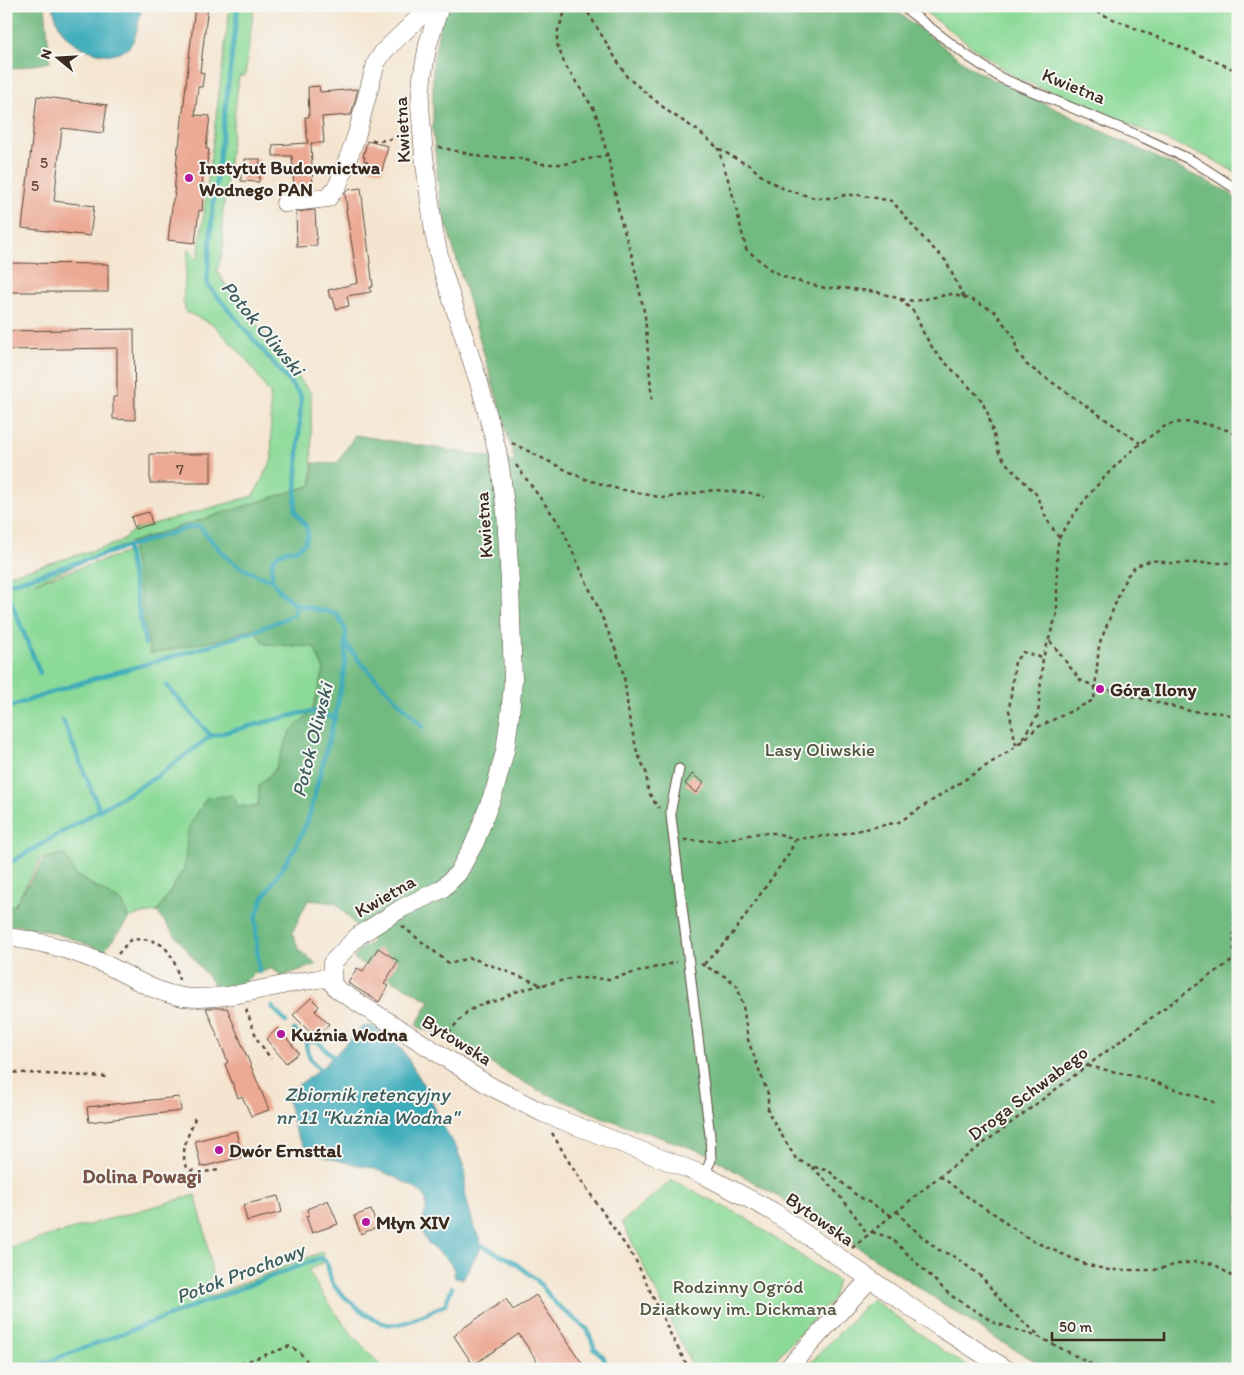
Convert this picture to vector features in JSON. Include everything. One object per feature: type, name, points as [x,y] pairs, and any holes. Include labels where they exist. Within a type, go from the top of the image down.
[{"type":"street","name":"Kwietna","points":[[285,203],[328,198],[338,185],[356,136],[376,63],[384,51],[431,6]]},
{"type":"street","name":"Kwietna","points":[[330,977],[332,964],[358,936],[402,908],[442,889],[458,873],[475,842],[495,789],[505,751],[513,681],[506,513],[495,442],[480,386],[442,269],[430,207],[420,105],[422,78],[428,44],[440,6]]},
{"type":"street","points":[[6,937],[52,945],[76,952],[149,987],[182,996],[200,998],[232,996],[247,999],[279,986],[330,977]]},
{"type":"street","name":"Bytowska","points":[[330,977],[338,990],[490,1086],[543,1113],[704,1175],[772,1211],[940,1328],[1006,1369]]},
{"type":"street","points":[[788,1369],[869,1280]]},
{"type":"lane","name":"Kwietna","points":[[902,6],[966,55],[1000,78],[1144,138],[1193,161],[1238,190]]},
{"type":"lane","points":[[679,769],[671,816],[711,1153],[711,1160],[704,1175]]},
{"type":"path","points":[[562,6],[567,7],[557,33],[556,44],[565,65],[595,111],[607,155],[620,218],[632,256],[645,316],[652,402]]},
{"type":"path","points":[[584,6],[627,77],[669,112],[718,148],[750,166],[759,174],[778,186],[815,198],[835,198],[858,194],[892,201],[925,240],[946,261],[964,298]]},
{"type":"path","points":[[1082,6],[1238,72]]},
{"type":"path","points":[[356,136],[381,142],[398,136],[412,137],[424,148],[440,147],[482,157],[518,158],[541,164],[565,164],[607,155]]},
{"type":"path","points":[[718,148],[732,192],[746,249],[771,270],[806,284],[825,288],[878,292],[914,301],[951,294],[994,311],[1014,337],[1017,351],[1027,364],[1140,443]]},
{"type":"path","points":[[900,299],[914,312],[935,352],[980,398],[988,414],[999,453],[1036,494],[1046,518],[1059,538]]},
{"type":"path","points":[[1017,746],[1038,715],[1044,658],[1057,613],[1057,550],[1059,538],[1069,520],[1098,486],[1140,443],[1167,425],[1197,422],[1229,430],[1238,435]]},
{"type":"path","points":[[495,442],[582,478],[614,488],[664,498],[714,490],[751,493],[765,497]]},
{"type":"path","points":[[495,442],[518,468],[560,526],[576,558],[617,653],[624,676],[629,718],[637,752],[646,772],[648,791],[655,803],[671,816]]},
{"type":"path","points":[[674,842],[684,840],[718,840],[760,833],[776,833],[795,839],[836,835],[899,822],[1017,746],[1038,727],[1094,700],[1099,645],[1126,577],[1136,566],[1152,560],[1170,563],[1238,563]]},
{"type":"path","points":[[1050,640],[1080,680],[1094,686],[1190,711],[1223,713],[1238,718]]},
{"type":"path","points":[[1017,746],[1009,710],[1015,661],[1023,652],[1044,658]]},
{"type":"path","points":[[704,964],[731,936],[790,852],[795,839]]},
{"type":"path","points":[[1234,959],[1234,912],[1238,902]]},
{"type":"path","points":[[390,915],[427,948],[450,964],[468,958],[477,960],[542,985]]},
{"type":"path","points":[[108,966],[130,940],[142,938],[155,941],[169,951],[176,964],[182,996]]},
{"type":"path","name":"Droga Schwabego","points":[[840,1259],[940,1176],[1187,992],[1238,957]]},
{"type":"path","points":[[438,1036],[446,1034],[467,1012],[482,1004],[500,1000],[516,992],[574,978],[610,979],[668,963],[689,960],[704,964],[728,978],[737,986],[743,1005],[748,1040],[768,1094],[768,1112],[796,1159],[829,1171],[855,1194],[892,1216]]},
{"type":"path","points":[[247,999],[257,1039],[271,1059]]},
{"type":"path","points":[[1088,1066],[1139,1077],[1218,1103]]},
{"type":"path","points":[[6,1072],[109,1077]]},
{"type":"path","points":[[543,1113],[554,1137],[572,1167],[636,1261],[670,1335],[689,1369]]},
{"type":"path","points":[[195,1118],[183,1152],[185,1166],[189,1170],[196,1172],[218,1170]]},
{"type":"path","points":[[811,1166],[827,1181],[868,1236]]},
{"type":"path","points":[[940,1176],[1033,1241],[1085,1264],[1108,1270],[1154,1270],[1196,1262],[1214,1264],[1238,1280]]},
{"type":"path","points":[[897,1212],[909,1226],[937,1249],[955,1257],[982,1277],[1006,1307],[1043,1339]]},
{"type":"path","points":[[872,1232],[890,1238],[950,1295],[996,1323],[1043,1339],[1101,1369]]},
{"type":"path","points":[[226,1369],[290,1346],[300,1353],[314,1369]]},
{"type":"green space","points":[[6,6],[45,6],[50,62],[6,70]]},
{"type":"green space","points":[[230,6],[254,6],[245,76],[239,76],[222,221],[224,245],[217,271],[227,287],[311,393],[312,485],[131,542],[34,583],[134,550],[150,654],[221,639],[253,628],[265,644],[314,647],[324,670],[312,711],[290,732],[275,770],[259,785],[258,807],[238,806],[186,858],[184,869],[157,912],[136,915],[129,919],[122,902],[77,876],[64,854],[41,859],[14,906],[6,905],[6,576],[118,543],[135,529],[253,496],[272,460],[270,394],[247,360],[214,325],[186,312],[183,301],[188,248],[198,259]]},
{"type":"green space","name":"Lasy Oliwskie","points":[[449,6],[890,6],[974,70],[1229,192],[1238,202],[1238,1369],[1049,1369],[998,1340],[812,1217],[703,1152],[602,1117],[536,1089],[437,1033],[422,1029],[416,1025],[430,1001],[354,959],[359,950],[373,942],[336,903],[308,900],[292,933],[300,951],[317,964],[280,977],[279,973],[269,968],[268,970],[254,973],[246,981],[248,985],[219,991],[157,912],[184,869],[188,829],[206,798],[233,795],[238,806],[258,807],[259,785],[275,770],[290,732],[312,711],[324,670],[314,647],[265,644],[253,628],[221,639],[150,654],[131,542],[312,485],[313,463],[337,464],[355,435],[515,461],[440,202],[433,130],[433,62],[440,24]]},
{"type":"green space","points":[[917,6],[1238,6],[1238,174],[1212,159],[1014,77]]},
{"type":"green space","points":[[64,854],[77,876],[122,902],[129,919],[104,951],[44,930],[6,925],[6,905],[14,906],[45,858]]},
{"type":"green space","name":"Rodzinny Ogród Działkowy im. Dickmana","points":[[672,1180],[744,1217],[838,1281],[833,1299],[766,1369],[694,1369],[622,1222]]},
{"type":"green space","points":[[195,1195],[205,1231],[212,1274],[203,1289],[208,1297],[324,1251],[323,1263],[308,1270],[325,1298],[343,1322],[384,1369],[6,1369],[6,1248]]},
{"type":"green space","name":"Rodzinny Ogród Działkowy im. Dickmana","points":[[872,1299],[942,1350],[972,1369],[804,1369]]},
{"type":"water","points":[[53,6],[142,6],[133,41],[127,49],[119,53],[110,54],[90,51],[71,41],[60,28]]},
{"type":"water","name":"Zbiornik retencyjny nr 11 \"Kuźnia Wodna\"","points":[[371,1026],[392,1039],[403,1051],[430,1097],[440,1121],[457,1149],[465,1170],[465,1193],[473,1223],[482,1246],[463,1279],[455,1278],[453,1267],[425,1239],[422,1229],[426,1202],[422,1193],[383,1172],[316,1153],[301,1142],[295,1131],[285,1095],[320,1069],[361,1027]]},
{"type":"building","name":"Instytut Budownictwa Wodnego PAN","points":[[195,6],[208,6],[200,72],[204,73],[202,87],[198,87],[195,115],[210,116],[206,149],[209,149],[207,164],[204,164],[201,196],[203,196],[202,211],[199,210],[195,243],[168,240],[171,207],[175,194],[178,146]]},
{"type":"building","points":[[319,86],[320,92],[358,89],[351,115],[322,117],[324,143],[311,143],[313,189],[294,191],[292,156],[273,156],[273,145],[308,143],[305,117],[309,117],[308,87]]},
{"type":"building","points":[[37,96],[107,105],[103,133],[62,128],[54,201],[94,206],[90,236],[22,228]]},
{"type":"building","points":[[367,141],[388,146],[382,171],[367,168],[368,162],[364,161],[365,157],[363,157]]},
{"type":"building","points":[[245,159],[260,159],[259,182],[241,181],[241,169],[244,169]]},
{"type":"building","points":[[361,188],[373,287],[370,287],[371,292],[347,296],[349,306],[336,309],[333,298],[330,298],[328,290],[358,283],[345,193],[347,190]]},
{"type":"building","points":[[315,210],[317,246],[297,247],[296,212]]},
{"type":"building","points":[[6,263],[108,264],[108,292],[6,292]]},
{"type":"building","points":[[134,329],[135,420],[113,419],[113,397],[117,397],[117,348],[6,350],[6,331]]},
{"type":"building","points":[[150,454],[211,454],[211,483],[150,483]]},
{"type":"building","points":[[149,512],[152,524],[135,529],[131,517]]},
{"type":"building","points":[[692,774],[704,783],[696,793],[685,784]]},
{"type":"building","points":[[378,948],[398,961],[384,984],[388,986],[379,1002],[348,983],[357,968],[363,971]]},
{"type":"building","points":[[311,998],[319,1006],[315,1011],[329,1024],[316,1038],[293,1015]]},
{"type":"building","points":[[206,1008],[227,1008],[269,1110],[251,1116],[242,1096],[238,1098],[225,1064],[228,1062]]},
{"type":"building","points":[[278,1028],[299,1053],[286,1063],[266,1039]]},
{"type":"building","points":[[179,1097],[181,1111],[89,1122],[87,1107]]},
{"type":"building","name":"Dwór Ernsttal","points":[[236,1131],[242,1157],[201,1167],[195,1141]]},
{"type":"building","points":[[278,1196],[282,1212],[247,1221],[243,1205]]},
{"type":"building","points":[[328,1200],[338,1224],[312,1233],[306,1216],[309,1215],[307,1209]]},
{"type":"building","name":"Młyn XIV","points":[[371,1210],[377,1227],[361,1234],[354,1216]]},
{"type":"building","points":[[536,1295],[586,1369],[542,1369],[519,1334],[473,1365],[454,1336],[456,1333],[506,1299],[513,1310]]},
{"type":"waterway","name":"Potok Oliwski","points":[[238,6],[212,215],[207,284],[301,396],[295,511],[306,526],[308,534],[305,543],[296,550],[287,550],[277,555],[272,562],[272,580],[280,591],[294,604],[337,614],[346,631],[345,666],[336,712],[308,820],[295,848],[263,898],[256,917],[259,972]]},
{"type":"waterway","points":[[6,585],[187,528],[199,526],[223,554],[238,566],[258,576],[272,580]]},
{"type":"waterway","points":[[127,547],[145,644]]},
{"type":"waterway","points":[[6,589],[40,673]]},
{"type":"waterway","points":[[6,708],[82,682],[202,648],[273,624],[295,614],[294,604]]},
{"type":"waterway","points":[[346,644],[361,663],[423,727]]},
{"type":"waterway","points":[[167,686],[211,736]]},
{"type":"waterway","points":[[6,865],[156,777],[211,736],[302,713],[315,712],[335,718]]},
{"type":"waterway","points":[[63,720],[100,811]]},
{"type":"waterway","name":"Potok Oliwski","points":[[272,1007],[286,1022]]},
{"type":"waterway","name":"Potok Oliwski","points":[[294,1030],[306,1042],[309,1055],[314,1063],[325,1072]]},
{"type":"waterway","name":"Potok Oliwski","points":[[306,1042],[317,1041],[333,1057],[334,1062]]},
{"type":"waterway","name":"Potok Oliwski","points":[[478,1244],[511,1260],[537,1280],[555,1303],[588,1330],[595,1350],[603,1356],[608,1369]]},
{"type":"waterway","name":"Potok Prochowy","points":[[29,1369],[320,1258],[326,1262],[332,1283],[340,1293],[366,1314],[388,1324],[408,1322],[445,1305],[452,1287]]},
{"type":"place","name":"Instytut Budownictwa Wodnego PAN","points":[[189,178]]},
{"type":"place","name":"Góra Ilony","points":[[1100,689]]},
{"type":"place","name":"Kuźnia Wodna","points":[[281,1034]]},
{"type":"place","name":"Dwór Ernsttal","points":[[219,1150]]},
{"type":"place","name":"Młyn XIV","points":[[366,1222]]},
{"type":"district","name":"Dolina Powagi","points":[[142,1176]]}]
